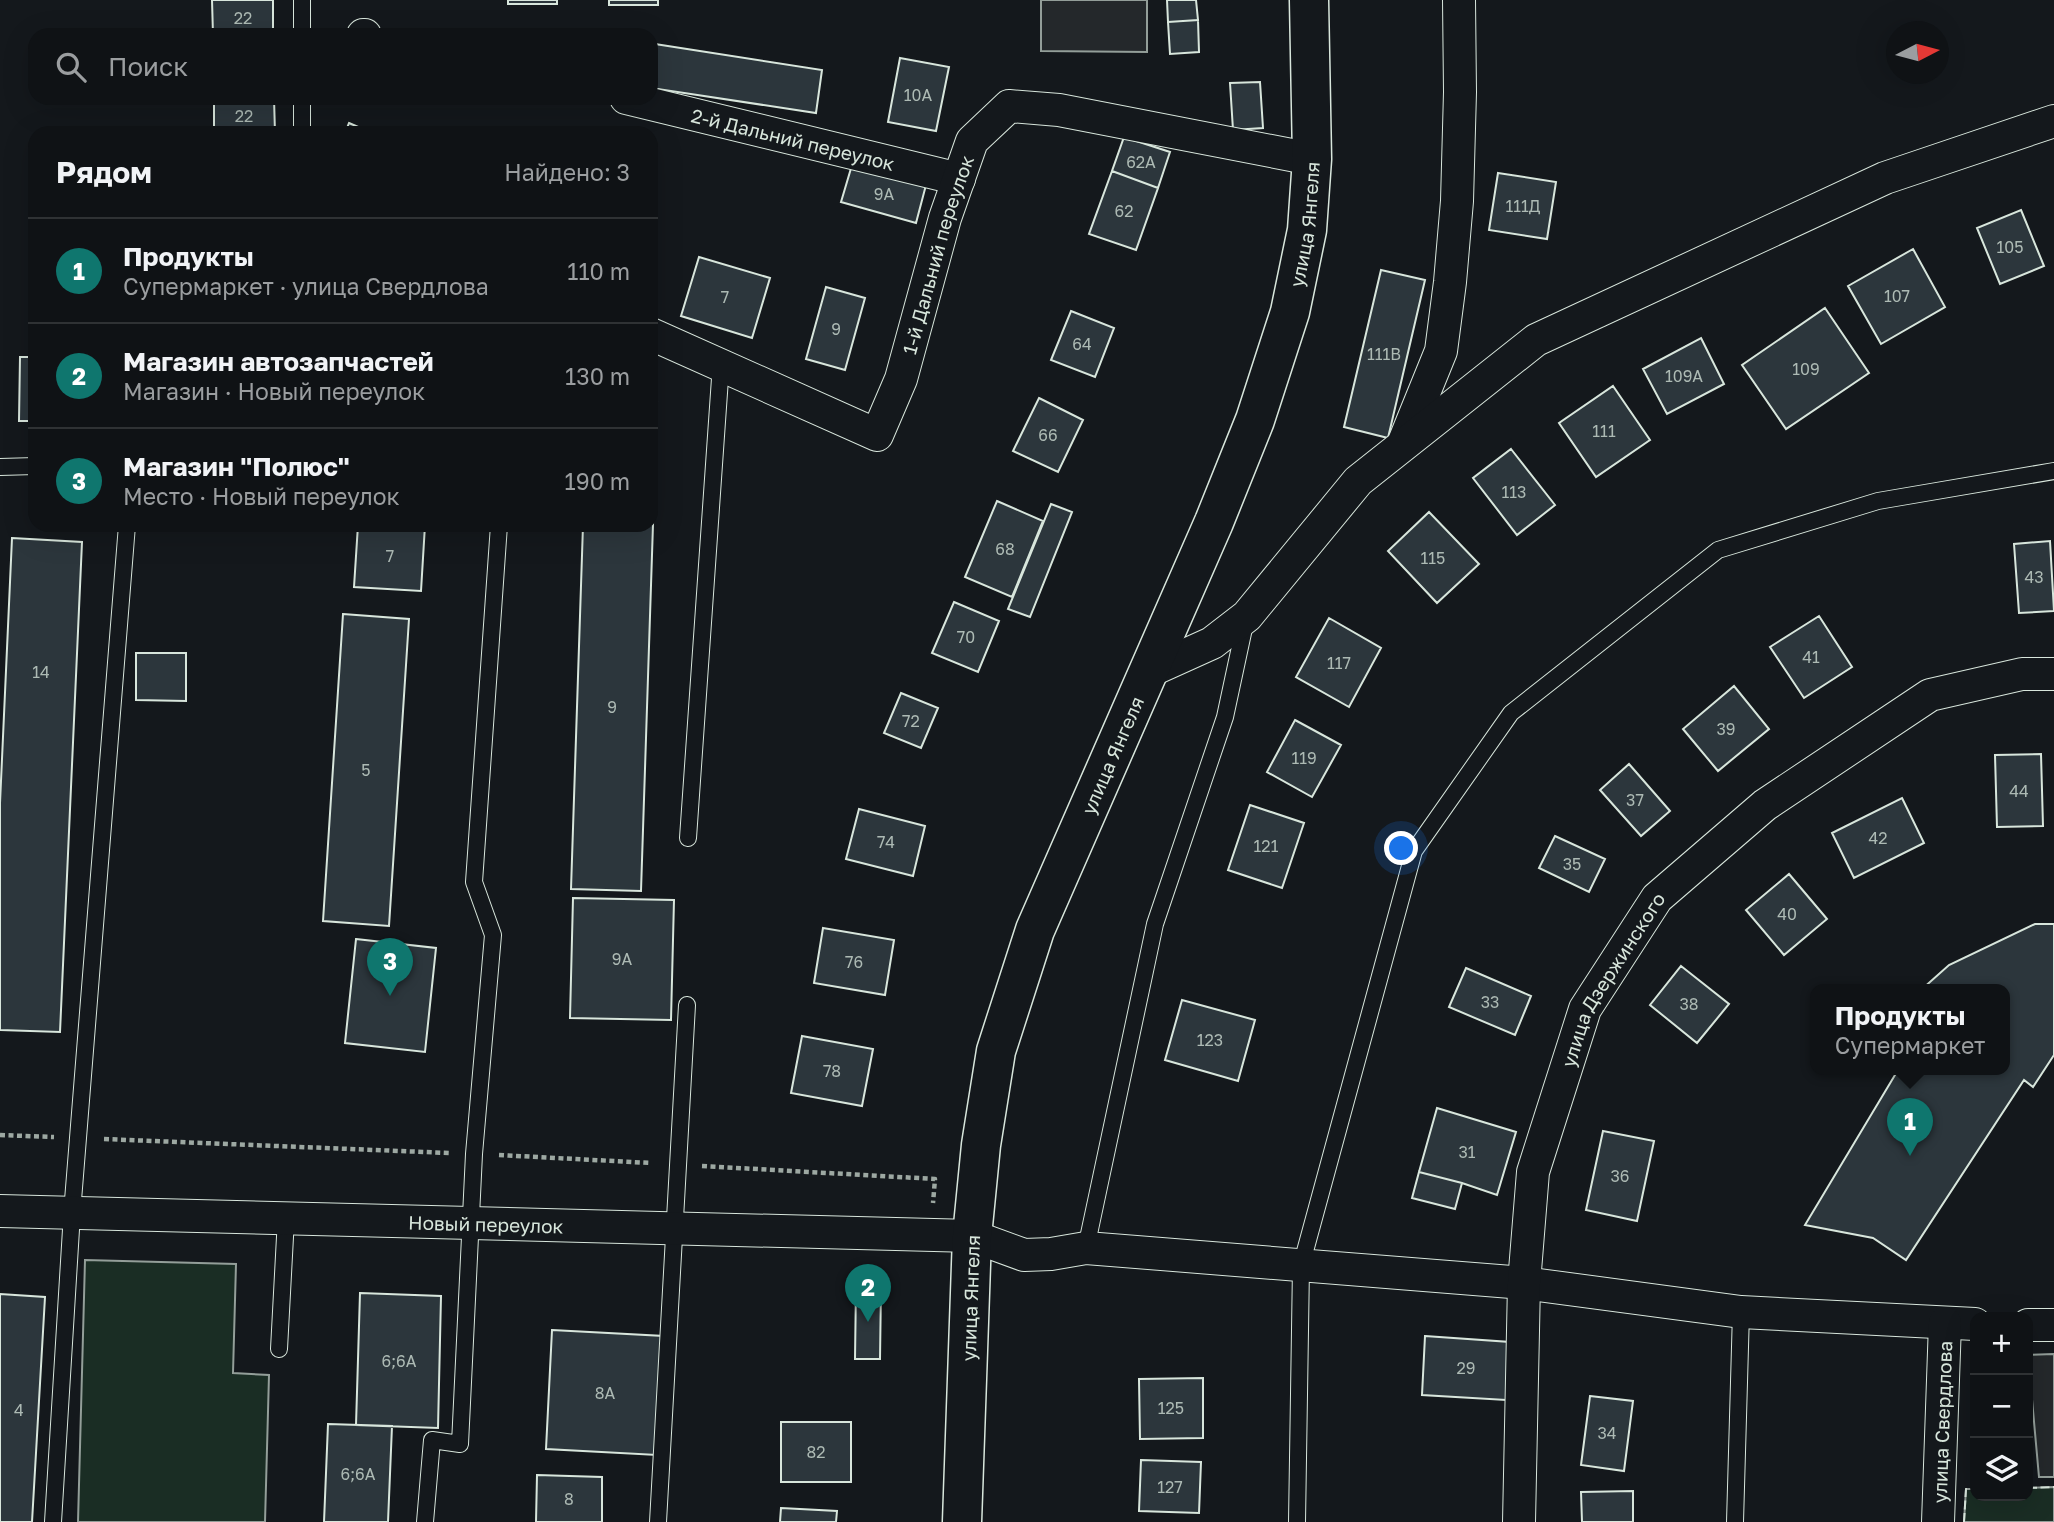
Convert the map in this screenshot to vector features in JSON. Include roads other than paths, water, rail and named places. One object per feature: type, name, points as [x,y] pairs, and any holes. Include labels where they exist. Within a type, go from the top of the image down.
[{"type":"main road","name":"улица Янгеля","points":[[962,1522],[972,1236],[981,1145],[996,1051],[1035,930],[1214,522],[1255,420],[1290,312],[1307,230],[1312,159],[1309,0]]},
{"type":"street","points":[[1402,446],[1441,351],[1450,282],[1457,201],[1459,0]]},
{"type":"street","name":"2-й Дальний переулок","points":[[655,105],[959,179]]},
{"type":"street","name":"1-й Дальний переулок","points":[[658,337],[877,435],[901,379],[946,218],[972,141],[1009,106],[1059,110],[1312,159]]},
{"type":"street","points":[[1150,671],[1212,643],[1247,616],[1358,481],[1536,340],[1885,178],[2054,121]]},
{"type":"street","name":"улица Дзержинского","points":[[1520,1522],[1524,1283],[1533,1172],[1585,1009],[1657,898],[1765,805],[1930,695],[2022,674],[2054,674]]},
{"type":"street","name":"Новый переулок","points":[[0,1211],[972,1236],[1024,1255],[1086,1248],[1524,1283],[1741,1312],[1960,1324]]},
{"type":"street","name":"улица Свердлова","points":[[1938,1522],[1960,1324]]},
{"type":"street","points":[[2033,1325],[2054,1325]]},
{"type":"lane","points":[[302,0],[302,28]]},
{"type":"lane","points":[[302,105],[302,126]]},
{"type":"lane","points":[[688,838],[721,364]]},
{"type":"lane","points":[[0,467],[28,466]]},
{"type":"lane","points":[[1297,1522],[1301,1266],[1414,851],[1511,713],[1717,550],[1878,501],[2054,471]]},
{"type":"lane","points":[[53,1522],[72,1213],[126,532]]},
{"type":"lane","points":[[425,1522],[432,1440],[460,1444],[474,1154],[493,935],[474,882],[499,532]]},
{"type":"lane","points":[[1086,1248],[1155,924],[1225,717],[1247,616]]},
{"type":"lane","points":[[658,1522],[687,1005]]},
{"type":"lane","points":[[279,1349],[286,1219]]},
{"type":"lane","points":[[1735,1522],[1741,1312]]},
{"type":"place","name":"Магазин \"Полюс\"","points":[[390,996]]},
{"type":"place","name":"Продукты","points":[[1910,1156]]},
{"type":"place","name":"Магазин автозапчастей","points":[[868,1322]]}]
